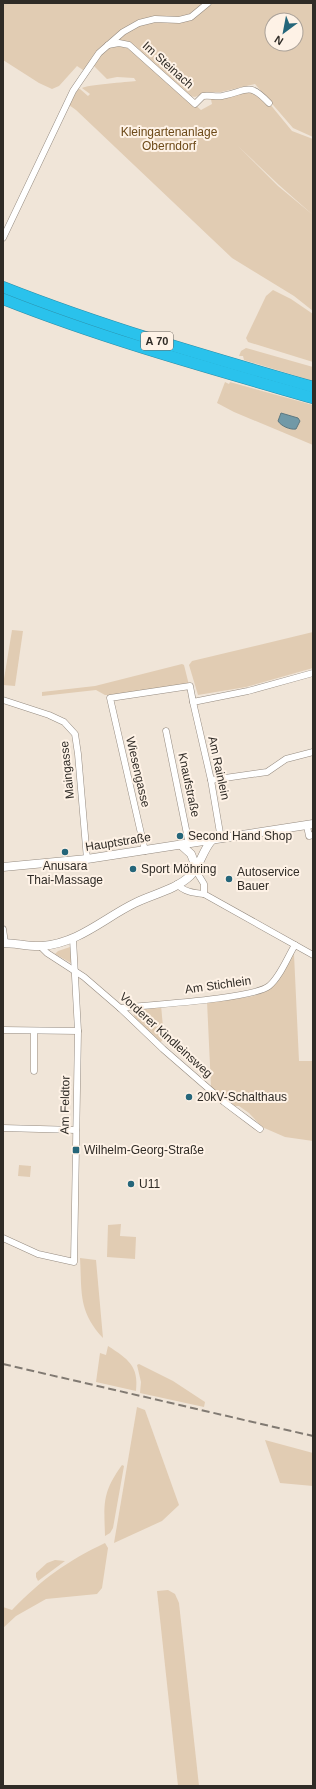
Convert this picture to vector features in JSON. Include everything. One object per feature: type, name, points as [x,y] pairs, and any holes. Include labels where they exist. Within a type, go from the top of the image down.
[{"type":"highway","name":"A 70","points":[[3,287],[68,312],[154,340],[313,387]]},
{"type":"highway","name":"A 70","points":[[3,299],[62,321],[151,350],[313,398]]},
{"type":"main road","name":"Hauptstraße","points":[[3,867],[88,859],[310,825]]},
{"type":"main road","points":[[4,943],[40,946],[73,939],[101,924],[134,903],[189,877],[196,868],[206,846],[212,840]]},
{"type":"main road","points":[[185,844],[191,854],[196,868]]},
{"type":"street","points":[[3,238],[73,91],[92,62],[107,45],[139,23],[155,19],[179,20],[191,17],[208,3]]},
{"type":"street","name":"Im Steinach","points":[[107,45],[119,43],[129,46],[195,104],[203,96],[220,96],[248,88],[258,92],[269,103]]},
{"type":"street","points":[[193,702],[248,690],[313,673]]},
{"type":"street","name":"Am Rainlein","points":[[110,698],[190,686],[211,780],[221,839]]},
{"type":"street","name":"Wiesengasse","points":[[110,698],[145,851]]},
{"type":"street","name":"Maingasse","points":[[3,700],[49,715],[64,722],[75,734],[88,859]]},
{"type":"street","name":"Knaufstraße","points":[[166,731],[185,844]]},
{"type":"street","points":[[211,780],[267,772],[286,759],[313,752]]},
{"type":"street","points":[[310,825],[310,836],[313,835]]},
{"type":"street","points":[[196,868],[204,884],[204,894]]},
{"type":"street","points":[[177,884],[180,888],[191,893],[204,894],[313,955]]},
{"type":"street","points":[[3,929],[4,943]]},
{"type":"street","name":"Am Feldtor","points":[[3,1238],[38,1254],[74,1262],[78,1031],[76,972],[73,939]]},
{"type":"street","name":"Am Stichlein","points":[[120,1008],[211,998],[263,990],[273,982],[295,945]]},
{"type":"street","points":[[40,946],[47,953],[76,972]]},
{"type":"street","name":"Vorderer Kindleinsweg","points":[[76,972],[120,1008],[163,1049],[224,1102],[260,1129]]},
{"type":"street","points":[[3,1030],[78,1031]]},
{"type":"street","points":[[34,1031],[34,1071]]},
{"type":"street","points":[[3,1128],[76,1130]]},
{"type":"green space","points":[[3,3],[207,3],[191,17],[154,19],[131,27],[83,70],[77,66],[59,86],[52,89],[39,83],[3,60]]},
{"type":"green space","points":[[211,3],[313,3],[313,137],[293,128],[255,84],[221,92],[207,92],[195,97],[190,96],[120,41],[120,37],[145,22],[179,21]]},
{"type":"green space","name":"Kleingartenanlage Oberndorf","points":[[108,46],[127,48],[141,58],[201,110],[212,104],[210,95],[248,89],[269,103],[292,131],[313,139],[313,215],[313,311],[294,296],[232,258],[69,105],[78,89],[88,96],[90,94],[82,88],[136,81],[134,78],[117,77],[107,79],[94,66],[93,63]],"holes":[[[238,146],[279,185],[313,215],[278,186]]]},
{"type":"green space","points":[[273,290],[291,299],[313,314],[313,362],[248,342],[246,338],[266,296]]},
{"type":"green space","points":[[246,348],[313,367],[313,381],[244,360],[243,356],[239,356],[241,351]]},
{"type":"green space","points":[[225,382],[229,384],[230,382],[313,405],[313,445],[234,412],[217,403]]},
{"type":"green space","points":[[12,630],[23,631],[15,686],[3,685]]},
{"type":"green space","points":[[313,632],[313,668],[246,687],[198,695],[189,665],[192,661]]},
{"type":"green space","points":[[182,664],[184,665],[189,685],[117,695],[105,695],[96,690],[42,696],[42,692],[95,686]]},
{"type":"green space","points":[[70,947],[71,963],[55,954],[58,951]]},
{"type":"green space","points":[[292,954],[294,954],[299,1061],[313,1061],[313,1141],[285,1137],[262,1127],[249,1113],[239,1106],[234,1106],[225,1101],[211,1087],[207,1001],[251,997],[266,991],[279,979]]},
{"type":"green space","points":[[161,1005],[164,1038],[160,1043],[135,1018],[132,1010],[134,1008]]},
{"type":"green space","points":[[19,1165],[31,1166],[30,1177],[18,1176]]},
{"type":"green space","points":[[121,1224],[120,1236],[136,1237],[135,1259],[107,1257],[108,1225]]},
{"type":"green space","points":[[80,1258],[96,1260],[103,1338],[89,1319],[85,1310]]},
{"type":"green space","points":[[108,1346],[131,1364],[136,1375],[136,1391],[96,1382],[100,1353],[106,1355]]},
{"type":"green space","points":[[139,1364],[173,1381],[205,1402],[204,1407],[140,1393],[141,1382],[137,1365]]},
{"type":"green space","points":[[137,1407],[145,1410],[179,1505],[162,1521],[114,1543]]},
{"type":"green space","points":[[265,1440],[313,1453],[313,1486],[280,1483]]},
{"type":"green space","points":[[122,1465],[124,1466],[113,1528],[110,1533],[105,1536],[104,1515],[106,1499],[111,1483]]},
{"type":"green space","points":[[105,1543],[108,1548],[102,1588],[97,1594],[46,1599],[16,1616],[3,1628],[3,1607],[12,1610],[33,1589],[55,1572]]},
{"type":"green space","points":[[55,1560],[65,1561],[38,1581],[36,1573],[47,1563]]},
{"type":"green space","points":[[168,1590],[175,1594],[179,1603],[199,1786],[178,1786],[157,1591]]},
{"type":"water","points":[[281,413],[298,418],[300,421],[296,429],[288,428],[279,423],[278,421]]},
{"type":"railway","points":[[3,1364],[313,1436]]},
{"type":"place","name":"Second Hand Shop","points":[[180,836]]},
{"type":"place","name":"Anusara Thai-Massage","points":[[65,852]]},
{"type":"place","name":"Sport Möhring","points":[[133,869]]},
{"type":"place","name":"Autoservice Bauer","points":[[229,879]]},
{"type":"place","name":"20kV-Schalthaus","points":[[189,1097]]},
{"type":"place","name":"Wilhelm-Georg-Straße","points":[[76,1150]]},
{"type":"place","name":"U11","points":[[131,1184]]}]
